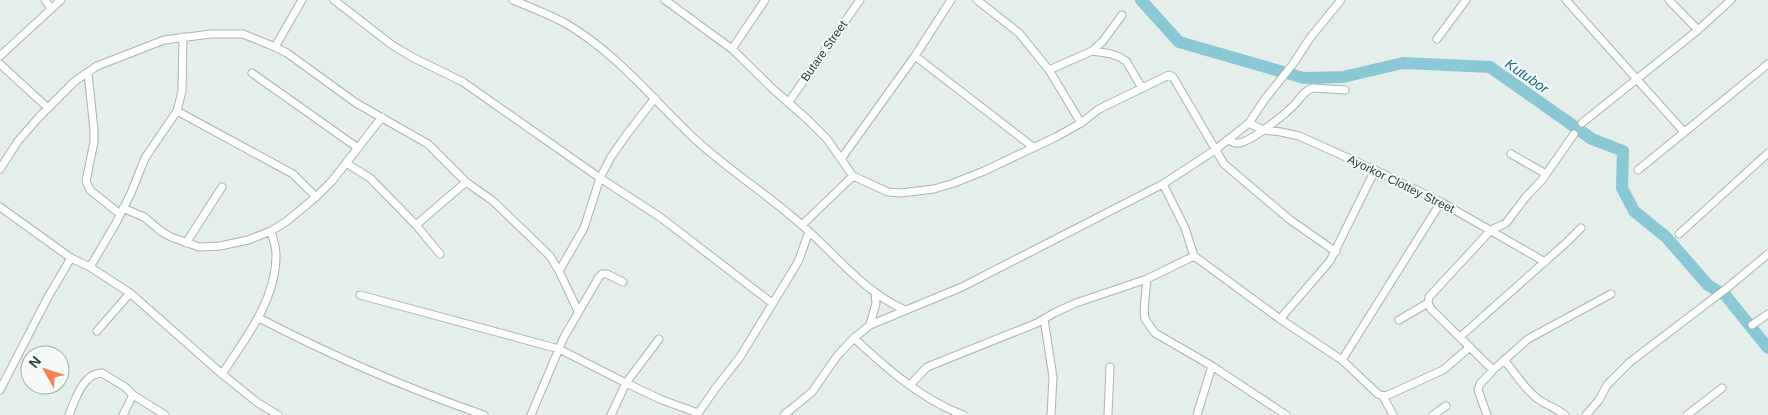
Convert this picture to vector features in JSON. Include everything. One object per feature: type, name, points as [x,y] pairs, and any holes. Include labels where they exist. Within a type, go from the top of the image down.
[{"type":"street","points":[[45,0],[51,8]]},
{"type":"street","points":[[0,56],[61,0]]},
{"type":"street","points":[[275,47],[302,0]]},
{"type":"street","points":[[334,0],[392,44],[463,82],[600,178],[660,217],[772,303]]},
{"type":"street","points":[[513,0],[566,24],[620,65],[698,141],[802,225],[875,293],[889,303],[905,310]]},
{"type":"street","points":[[732,50],[765,0]]},
{"type":"street","name":"Butare Street","points":[[788,102],[860,0]]},
{"type":"street","points":[[841,159],[915,56],[951,0]]},
{"type":"street","points":[[977,0],[1019,33],[1049,70],[1081,123]]},
{"type":"street","points":[[784,415],[812,392],[837,356],[870,325],[962,287],[1163,184],[1215,150],[1249,123],[1310,38],[1341,0]]},
{"type":"street","points":[[1437,39],[1466,0]]},
{"type":"street","points":[[1566,0],[1684,132]]},
{"type":"street","points":[[1669,0],[1698,30]]},
{"type":"street","points":[[1582,123],[1698,30],[1731,0]]},
{"type":"street","points":[[669,1],[732,50],[827,139],[853,176],[888,192],[901,193],[934,189],[984,171],[1081,123],[1099,109],[1169,75],[1173,77],[1224,164],[1289,219],[1336,252]]},
{"type":"street","points":[[1049,70],[1092,51],[1103,41],[1122,15]]},
{"type":"street","points":[[0,169],[18,141],[48,108],[75,81],[97,66],[164,40],[211,34],[242,34],[275,47],[300,62],[348,98],[428,144],[466,182],[493,202],[550,256],[578,311]]},
{"type":"street","points":[[90,267],[122,211],[145,158],[177,111],[182,91],[184,37]]},
{"type":"street","points":[[1092,51],[1122,57],[1126,60],[1142,88]]},
{"type":"street","points":[[915,56],[1033,147]]},
{"type":"street","points":[[0,64],[48,108]]},
{"type":"street","points":[[1638,170],[1768,64]]},
{"type":"street","points":[[88,72],[94,130],[94,142],[86,181],[90,190],[122,211],[144,218],[162,232],[199,247],[220,246],[248,240],[287,222],[316,198],[332,181],[382,118]]},
{"type":"street","points":[[252,73],[358,148]]},
{"type":"street","points":[[1227,140],[1237,144],[1263,130],[1295,105],[1309,89],[1345,90]]},
{"type":"street","points":[[559,271],[584,228],[600,178],[627,134],[656,98]]},
{"type":"street","points":[[177,111],[293,174],[316,198]]},
{"type":"street","name":"Ayorkor Clottey Street","points":[[1249,123],[1263,130],[1298,136],[1375,170],[1441,202],[1545,262]]},
{"type":"street","points":[[1399,320],[1428,303],[1430,297],[1491,230],[1506,222],[1546,174],[1574,134]]},
{"type":"street","points":[[1679,234],[1768,153]]},
{"type":"street","points":[[1511,154],[1546,174]]},
{"type":"street","points":[[346,163],[370,178],[416,225],[440,254]]},
{"type":"street","points":[[1280,319],[1323,270],[1336,252],[1375,170]]},
{"type":"street","points":[[802,225],[853,176]]},
{"type":"street","points":[[416,225],[466,182]]},
{"type":"street","points":[[1163,184],[1185,228],[1194,256],[1280,319],[1342,360],[1378,394],[1388,395],[1443,370],[1470,347]]},
{"type":"street","points":[[186,243],[222,187]]},
{"type":"street","points":[[1342,360],[1441,202]]},
{"type":"street","points":[[0,207],[71,258],[90,267],[130,293],[222,374],[274,414]]},
{"type":"street","points":[[1460,337],[1545,262],[1580,228]]},
{"type":"street","points":[[222,374],[259,318],[271,285],[276,257],[271,231]]},
{"type":"street","points":[[360,294],[559,349],[662,400],[697,414],[740,357],[798,262],[809,232]]},
{"type":"street","points":[[1586,415],[1599,400],[1607,385],[1630,362],[1727,288],[1768,254]]},
{"type":"street","points":[[910,385],[927,367],[1044,319],[1076,303],[1147,279],[1194,256]]},
{"type":"street","points":[[0,390],[48,297],[71,258]]},
{"type":"street","points":[[531,415],[559,349],[578,311],[602,274],[607,274],[623,282]]},
{"type":"street","points":[[1147,279],[1144,310],[1145,320],[1150,327],[1161,337],[1212,366],[1286,415]]},
{"type":"street","points":[[97,330],[130,293]]},
{"type":"street","points":[[870,325],[876,303],[875,293]]},
{"type":"street","points":[[1487,415],[1478,390],[1480,384],[1493,370],[1528,339],[1611,294]]},
{"type":"street","points":[[1428,303],[1431,309],[1493,370]]},
{"type":"street","points":[[1752,325],[1768,314]]},
{"type":"street","points":[[259,318],[316,348],[421,393],[484,415]]},
{"type":"street","points":[[1044,319],[1053,377],[1051,415]]},
{"type":"street","points":[[854,338],[885,367],[910,385],[962,415]]},
{"type":"street","points":[[611,415],[626,383],[659,339]]},
{"type":"street","points":[[1504,360],[1530,392],[1539,400],[1565,415]]},
{"type":"street","points":[[1197,415],[1212,366]]},
{"type":"street","points":[[1108,415],[1110,367]]},
{"type":"street","points":[[69,415],[77,394],[90,377],[98,373],[106,374],[125,386],[133,395],[165,415]]},
{"type":"street","points":[[1687,415],[1722,388]]},
{"type":"street","points":[[123,415],[133,395]]},
{"type":"street","points":[[1383,396],[1393,415]]},
{"type":"street","points":[[1434,415],[1446,406]]},
{"type":"waterway","name":"Kutubor","points":[[1141,0],[1179,42],[1304,78],[1343,77],[1403,63],[1490,67],[1592,139],[1623,151],[1622,188],[1634,211],[1666,237],[1708,285],[1726,296],[1768,348]]}]
